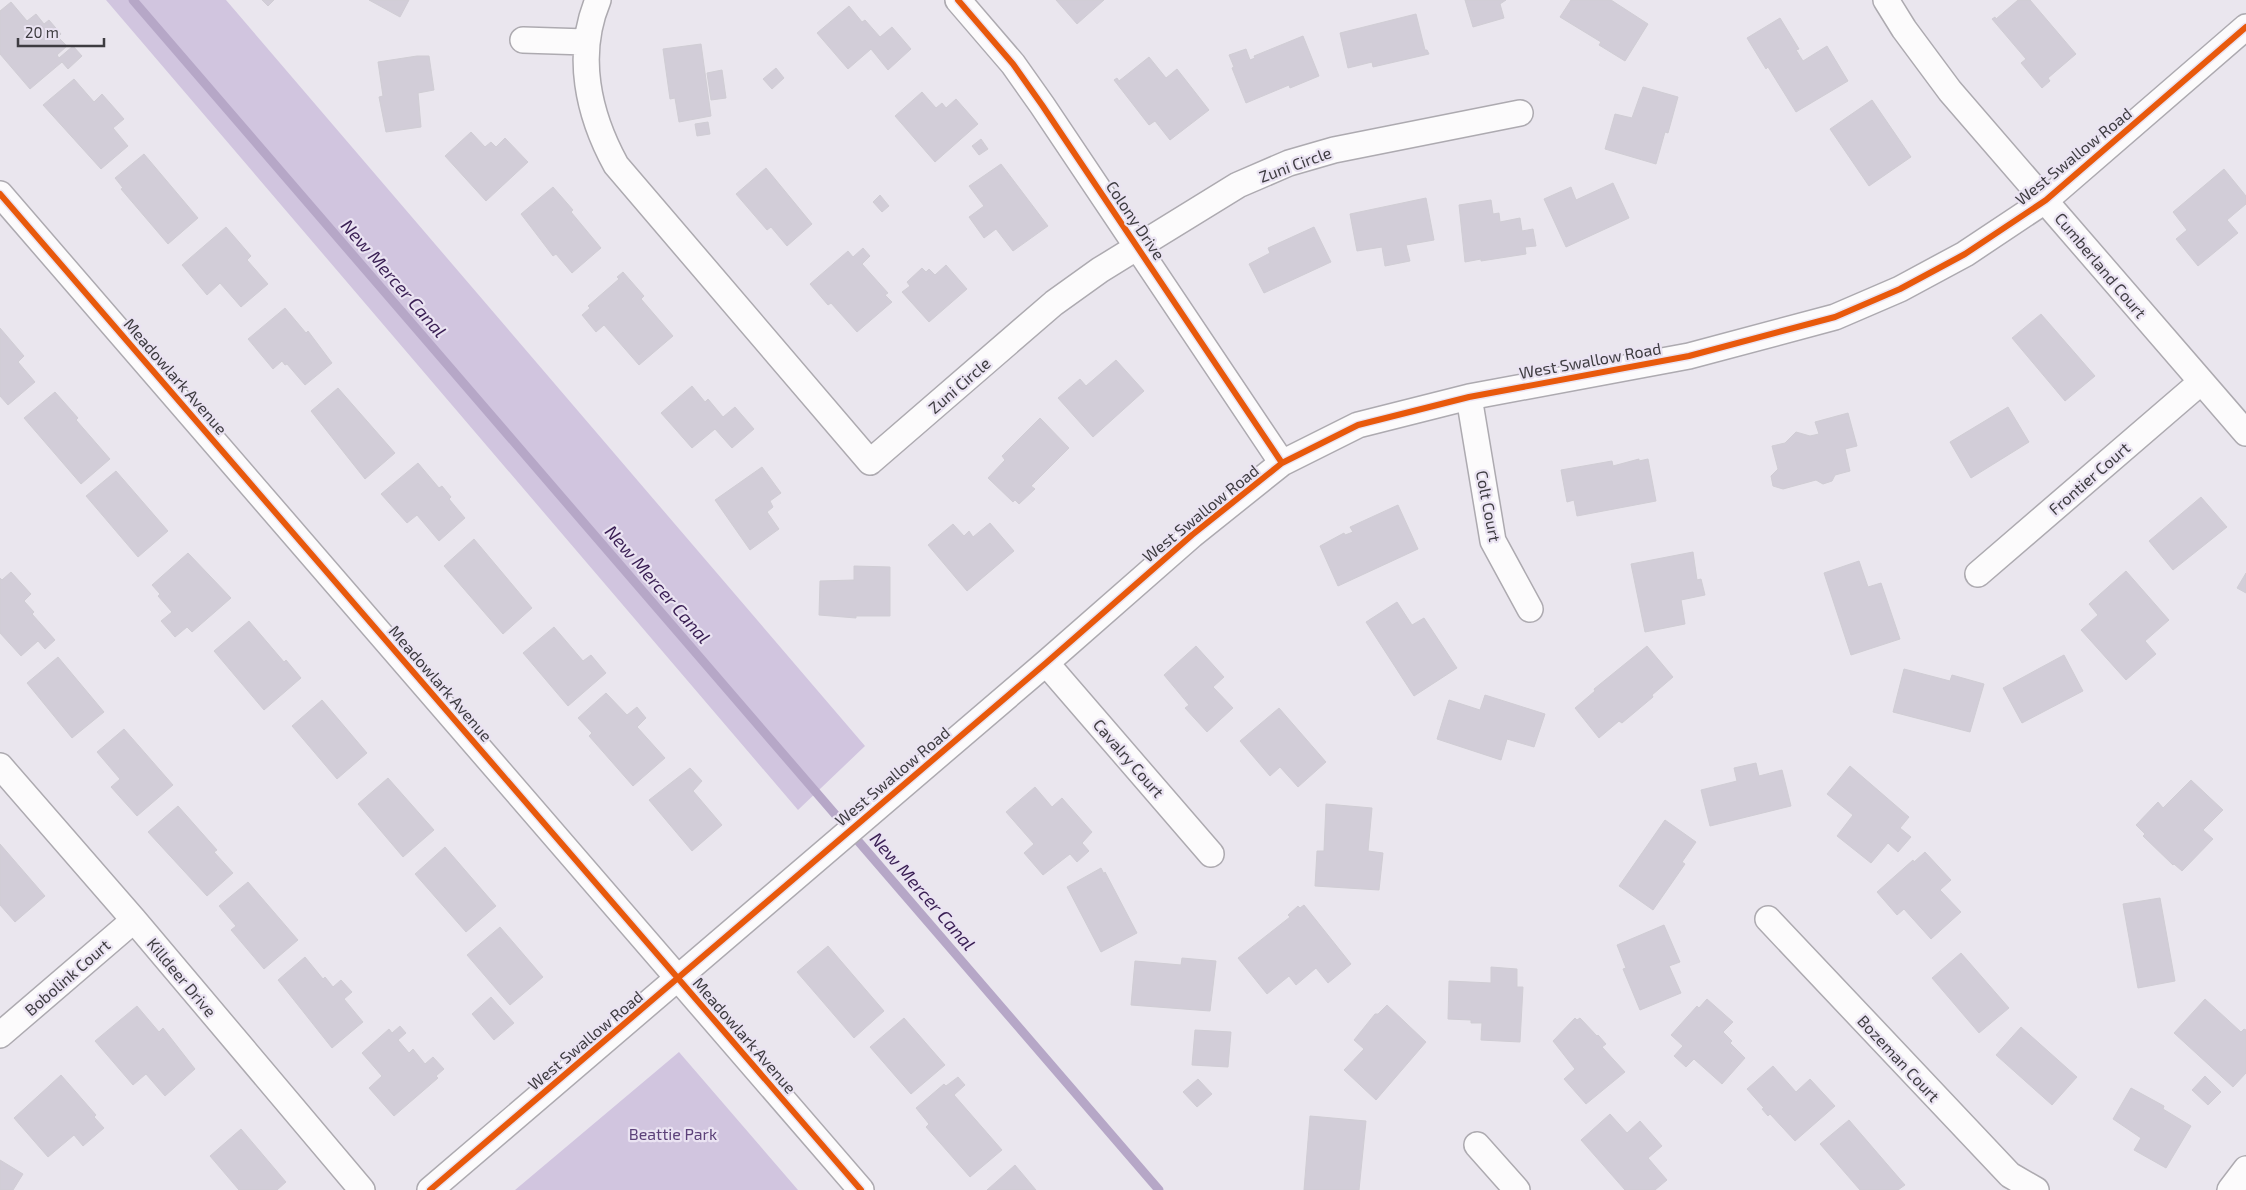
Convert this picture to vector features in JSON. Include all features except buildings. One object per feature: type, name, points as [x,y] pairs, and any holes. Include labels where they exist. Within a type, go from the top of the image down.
[{"type":"street","name":"Zuni Circle","points":[[598,0],[586,42],[586,74],[590,106],[603,142],[616,165],[870,462],[1054,303],[1137,247],[1238,185],[1289,163],[1334,150],[1520,113]]},
{"type":"street","name":"Colony Drive","points":[[958,0],[1013,64],[1282,463]]},
{"type":"street","name":"Cumberland Court","points":[[1886,0],[1904,29],[1950,91],[2246,433]]},
{"type":"street","name":"West Swallow Road","points":[[430,1190],[1046,663],[1192,535],[1282,463],[1358,425],[1469,397],[1689,356],[1835,317],[1900,289],[1965,254],[2046,200],[2246,27]]},
{"type":"street","points":[[522,40],[586,42]]},
{"type":"street","name":"Meadowlark Avenue","points":[[0,194],[861,1190]]},
{"type":"street","name":"Frontier Court","points":[[1978,574],[2201,382]]},
{"type":"street","name":"Colt Court","points":[[1469,397],[1493,542],[1530,609]]},
{"type":"street","name":"Cavalry Court","points":[[1046,663],[1211,854]]},
{"type":"street","name":"Killdeer Drive","points":[[0,766],[134,920],[362,1190]]},
{"type":"street","name":"Bozeman Court","points":[[1768,919],[2010,1174],[2036,1190]]},
{"type":"street","name":"Bobolink Court","points":[[0,1035],[134,920]]},
{"type":"street","points":[[1476,1145],[1517,1190]]},
{"type":"street","points":[[2230,1190],[2246,1169]]},
{"type":"green space","points":[[106,0],[226,0],[865,746],[798,810]]},
{"type":"green space","name":"Beattie Park","points":[[679,1052],[798,1190],[515,1190]]},
{"type":"waterway","name":"New Mercer Canal","points":[[133,0],[1159,1190]]},
{"type":"cycle path","points":[[958,0],[1013,64],[1042,105],[1282,463]]},
{"type":"cycle path","points":[[430,1190],[1046,663],[1192,535],[1282,463],[1358,425],[1469,397],[1689,356],[1835,317],[1900,289],[1965,254],[2046,200],[2246,27]]},
{"type":"cycle path","points":[[0,194],[861,1190]]}]
